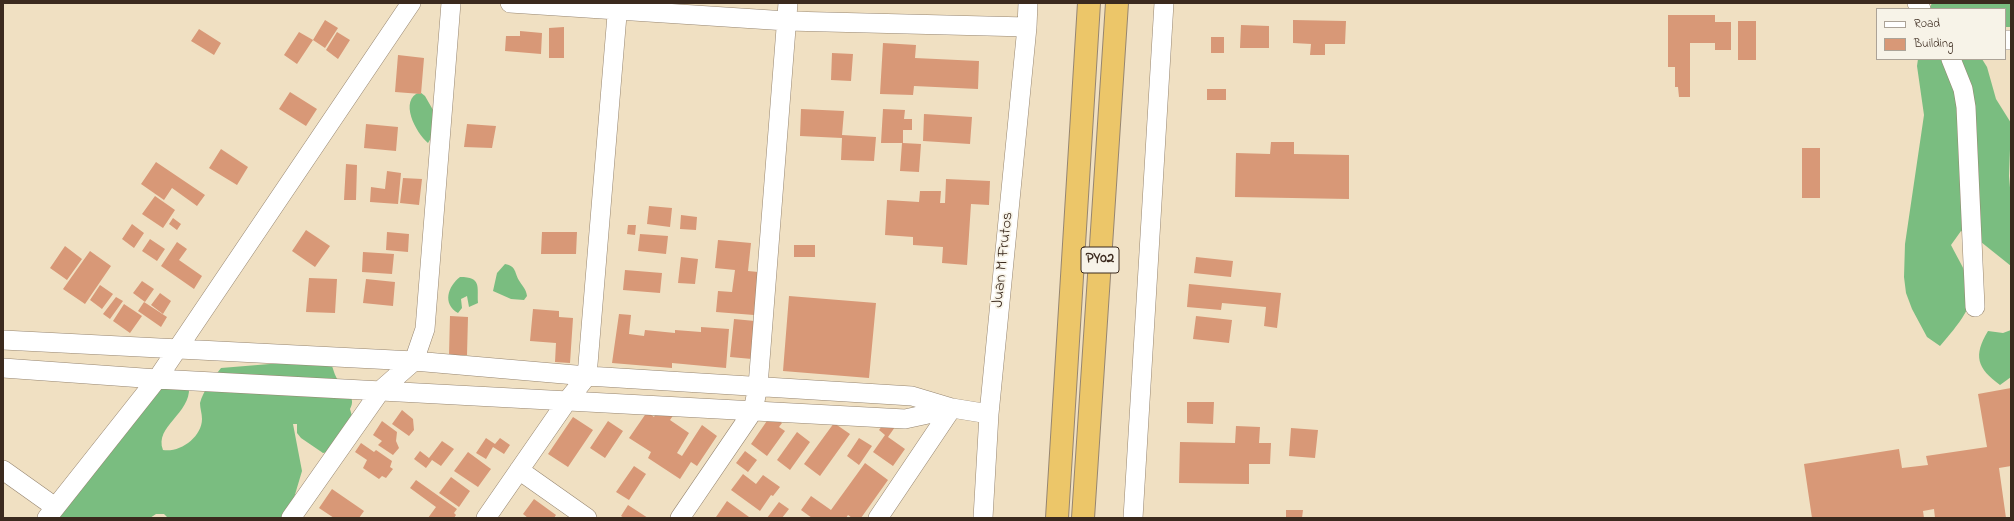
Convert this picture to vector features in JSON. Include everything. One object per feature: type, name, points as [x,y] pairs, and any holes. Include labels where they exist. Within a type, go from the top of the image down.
[{"type":"highway","name":"PY02","points":[[1057,518],[1089,3]]},
{"type":"highway","name":"PY02","points":[[1083,518],[1117,3]]},
{"type":"street","points":[[3,470],[51,512],[157,379],[411,3]]},
{"type":"street","points":[[291,518],[381,390],[414,361],[425,329],[451,3]]},
{"type":"street","points":[[510,3],[788,12],[1027,27]]},
{"type":"street","name":"Juan M Frutos","points":[[983,518],[988,414],[1027,27],[1028,3]]},
{"type":"street","points":[[1132,518],[1164,3]]},
{"type":"street","points":[[486,518],[567,402],[587,376],[617,6]]},
{"type":"street","points":[[680,518],[753,411],[758,386],[788,12]]},
{"type":"street","points":[[1951,60],[1963,89],[1966,107],[1975,307]]},
{"type":"street","points":[[3,340],[414,361],[587,376],[912,396],[952,408],[988,414]]},
{"type":"street","points":[[3,368],[157,379],[905,419],[952,408]]},
{"type":"street","points":[[878,518],[952,408]]},
{"type":"street","points":[[519,470],[587,518]]},
{"type":"green space","points":[[1932,3],[2011,3],[2011,27],[2006,27],[2006,8],[1930,8]]},
{"type":"green space","points":[[1918,60],[1983,60],[1987,67],[1996,99],[2011,123],[2009,176],[2011,199],[2011,266],[1976,238],[1961,231],[1951,245],[1967,276],[1972,294],[1967,310],[1940,346],[1927,337],[1912,309],[1906,293],[1904,277],[1905,244],[1924,115],[1917,66]]},
{"type":"green space","points":[[420,92],[425,96],[437,117],[433,135],[428,143],[414,125],[411,117],[410,102],[414,96]]},
{"type":"green space","points":[[505,264],[512,266],[515,270],[527,296],[524,300],[511,299],[493,291],[497,273]]},
{"type":"green space","points":[[460,277],[467,277],[475,281],[478,288],[478,303],[469,307],[467,296],[461,299],[462,308],[458,313],[450,305],[448,295],[452,285]]},
{"type":"green space","points":[[2011,330],[2011,377],[2000,385],[1986,373],[1982,367],[1979,355],[1980,348],[1988,331],[2003,333]]},
{"type":"green space","points":[[282,363],[332,366],[336,378],[351,398],[352,405],[350,409],[354,423],[334,451],[323,453],[301,438],[297,433],[297,424],[293,424],[302,471],[288,518],[168,518],[164,514],[156,514],[150,518],[40,518],[150,376],[189,387],[185,405],[164,434],[162,442],[163,450],[170,450],[183,446],[194,438],[198,432],[202,419],[200,403],[201,398],[221,368]]},
{"type":"building","points":[[1668,15],[1715,15],[1715,22],[1731,22],[1731,50],[1715,50],[1715,43],[1690,43],[1690,97],[1679,97],[1678,87],[1675,87],[1675,67],[1668,67]]},
{"type":"building","points":[[325,20],[338,28],[325,48],[313,40]]},
{"type":"building","points":[[1293,20],[1346,21],[1345,44],[1325,44],[1325,55],[1310,55],[1311,44],[1293,43]]},
{"type":"building","points":[[1738,21],[1756,21],[1756,60],[1738,60]]},
{"type":"building","points":[[1241,25],[1269,26],[1269,48],[1240,48]]},
{"type":"building","points":[[564,27],[564,58],[549,58],[549,28]]},
{"type":"building","points":[[199,29],[221,43],[214,55],[191,41]]},
{"type":"building","points":[[520,31],[542,33],[541,54],[505,51],[506,36],[520,36]]},
{"type":"building","points":[[299,32],[313,40],[297,64],[284,55]]},
{"type":"building","points":[[337,32],[350,40],[338,59],[326,50]]},
{"type":"building","points":[[1211,37],[1224,37],[1224,53],[1211,53]]},
{"type":"building","points":[[883,43],[916,45],[915,58],[979,61],[978,89],[914,86],[913,95],[880,94]]},
{"type":"building","points":[[832,53],[853,54],[851,81],[831,80]]},
{"type":"building","points":[[398,55],[424,58],[421,94],[395,92]]},
{"type":"building","points":[[1207,89],[1226,89],[1226,100],[1207,100]]},
{"type":"building","points":[[290,92],[317,109],[306,126],[279,109]]},
{"type":"building","points":[[801,109],[844,111],[842,135],[876,137],[874,161],[841,160],[842,138],[800,136]]},
{"type":"building","points":[[883,109],[905,110],[904,119],[912,119],[912,130],[903,130],[903,143],[921,144],[919,172],[900,171],[902,143],[881,143]]},
{"type":"building","points":[[924,114],[972,117],[970,144],[923,141]]},
{"type":"building","points":[[366,124],[398,127],[396,151],[364,148]]},
{"type":"building","points":[[467,124],[496,126],[492,148],[464,147]]},
{"type":"building","points":[[1271,142],[1294,142],[1294,154],[1349,155],[1349,199],[1235,197],[1236,153],[1270,154]]},
{"type":"building","points":[[1802,148],[1820,148],[1820,198],[1802,198]]},
{"type":"building","points":[[221,149],[248,167],[237,185],[209,168]]},
{"type":"building","points":[[156,162],[205,195],[197,206],[172,188],[164,200],[141,184]]},
{"type":"building","points":[[346,164],[357,165],[356,200],[344,200]]},
{"type":"building","points":[[387,171],[401,173],[398,204],[370,202],[371,187],[385,189]]},
{"type":"building","points":[[403,178],[422,179],[419,205],[400,203]]},
{"type":"building","points":[[946,179],[990,181],[989,205],[971,204],[967,265],[942,263],[943,247],[913,245],[913,237],[885,235],[887,200],[919,202],[920,191],[941,191],[940,203],[945,203]]},
{"type":"building","points":[[155,196],[175,210],[163,228],[142,214]]},
{"type":"building","points":[[649,206],[672,208],[670,227],[647,224]]},
{"type":"building","points":[[681,215],[697,217],[696,230],[680,229]]},
{"type":"building","points":[[173,218],[181,224],[177,230],[169,224]]},
{"type":"building","points":[[132,224],[144,233],[134,248],[122,239]]},
{"type":"building","points":[[628,225],[636,225],[635,235],[627,234]]},
{"type":"building","points":[[306,230],[330,246],[315,267],[292,251]]},
{"type":"building","points":[[387,232],[409,234],[408,252],[386,250]]},
{"type":"building","points":[[542,232],[577,232],[576,254],[541,254]]},
{"type":"building","points":[[640,234],[668,236],[666,254],[638,251]]},
{"type":"building","points":[[150,239],[165,249],[157,261],[142,251]]},
{"type":"building","points":[[718,240],[751,243],[748,271],[758,272],[754,315],[716,312],[718,291],[732,292],[735,270],[715,268]]},
{"type":"building","points":[[177,242],[187,249],[179,260],[202,276],[194,289],[161,266]]},
{"type":"building","points":[[794,245],[815,245],[815,257],[794,257]]},
{"type":"building","points":[[65,246],[82,259],[67,280],[50,268]]},
{"type":"building","points":[[90,251],[111,266],[85,304],[63,289]]},
{"type":"building","points":[[363,252],[394,254],[392,274],[362,272]]},
{"type":"building","points":[[681,257],[698,259],[695,284],[678,283]]},
{"type":"building","points":[[1196,257],[1233,261],[1231,277],[1194,273]]},
{"type":"building","points":[[625,270],[662,273],[660,293],[623,290]]},
{"type":"building","points":[[309,278],[337,279],[335,313],[306,312]]},
{"type":"building","points":[[366,279],[395,282],[393,306],[363,303]]},
{"type":"building","points":[[142,281],[154,289],[145,302],[133,293]]},
{"type":"building","points":[[1189,284],[1281,293],[1277,328],[1264,326],[1266,307],[1222,303],[1221,310],[1187,307]]},
{"type":"building","points":[[100,285],[113,294],[102,309],[90,300]]},
{"type":"building","points":[[160,293],[171,301],[163,314],[151,305]]},
{"type":"building","points":[[789,296],[876,303],[869,378],[783,371]]},
{"type":"building","points":[[116,297],[123,301],[110,319],[103,314]]},
{"type":"building","points":[[144,302],[167,317],[161,327],[138,311]]},
{"type":"building","points":[[124,304],[142,316],[130,333],[113,321]]},
{"type":"building","points":[[533,309],[559,311],[559,317],[573,318],[570,363],[555,362],[556,343],[530,341]]},
{"type":"building","points":[[619,314],[631,315],[629,334],[644,336],[645,330],[675,333],[675,330],[701,332],[701,327],[729,329],[726,368],[672,363],[672,368],[612,363]]},
{"type":"building","points":[[450,316],[468,317],[467,355],[449,355]]},
{"type":"building","points":[[1196,316],[1232,320],[1229,343],[1193,339]]},
{"type":"building","points":[[734,319],[755,321],[752,359],[730,357]]},
{"type":"building","points":[[2011,388],[2011,466],[1999,468],[2006,518],[1935,518],[1934,509],[1923,511],[1924,518],[1812,518],[1804,464],[1899,449],[1902,468],[1928,465],[1926,456],[1987,447],[1978,394]]},
{"type":"building","points":[[1187,402],[1214,402],[1213,424],[1187,423]]},
{"type":"building","points":[[402,410],[413,419],[414,430],[409,436],[392,424]]},
{"type":"building","points":[[657,411],[676,411],[670,420],[689,433],[677,453],[682,456],[702,425],[717,436],[697,466],[691,462],[680,479],[648,458],[651,452],[629,438],[647,412],[654,417]]},
{"type":"building","points":[[771,415],[782,423],[779,427],[785,431],[767,456],[751,444]]},
{"type":"building","points":[[573,417],[593,430],[568,467],[548,454]]},
{"type":"building","points":[[382,421],[397,432],[396,441],[399,448],[393,455],[378,445],[382,441],[373,435]]},
{"type":"building","points":[[608,421],[623,431],[605,458],[590,448]]},
{"type":"building","points":[[886,421],[895,427],[888,437],[905,449],[893,466],[873,452],[885,435],[879,430]]},
{"type":"building","points":[[834,423],[850,434],[820,476],[804,464]]},
{"type":"building","points":[[1236,426],[1260,427],[1259,443],[1271,443],[1270,464],[1249,464],[1249,484],[1179,483],[1180,442],[1235,443]]},
{"type":"building","points":[[1291,428],[1318,430],[1315,458],[1289,456]]},
{"type":"building","points":[[797,432],[810,442],[790,470],[777,460]]},
{"type":"building","points":[[486,438],[495,444],[500,438],[510,445],[504,454],[493,447],[486,459],[476,453]]},
{"type":"building","points":[[859,438],[872,446],[859,465],[847,456]]},
{"type":"building","points":[[442,441],[454,449],[441,466],[432,460],[426,468],[414,459],[420,451],[429,458]]},
{"type":"building","points":[[361,443],[374,452],[376,450],[392,461],[390,467],[393,469],[386,478],[382,476],[379,479],[363,468],[367,460],[355,452]]},
{"type":"building","points":[[745,451],[757,460],[748,472],[736,463]]},
{"type":"building","points":[[468,452],[491,469],[478,487],[454,471]]},
{"type":"building","points":[[865,463],[888,480],[861,518],[852,518],[848,515],[846,518],[812,518],[801,510],[811,496],[831,510]]},
{"type":"building","points":[[634,466],[646,474],[629,500],[616,492]]},
{"type":"building","points":[[743,474],[756,484],[763,475],[780,487],[773,496],[771,495],[760,511],[731,490]]},
{"type":"building","points":[[451,477],[470,491],[459,507],[439,493]]},
{"type":"building","points":[[416,480],[457,509],[454,513],[456,515],[454,518],[428,518],[436,507],[410,488]]},
{"type":"building","points":[[332,489],[364,511],[359,518],[334,518],[319,508]]},
{"type":"building","points":[[534,499],[556,515],[554,518],[528,518],[523,514]]},
{"type":"building","points":[[727,501],[749,517],[716,517]]},
{"type":"building","points":[[779,502],[789,509],[782,518],[767,518]]},
{"type":"building","points":[[628,505],[648,518],[624,518],[621,516]]},
{"type":"building","points":[[1286,510],[1303,510],[1302,518],[1286,518]]}]
